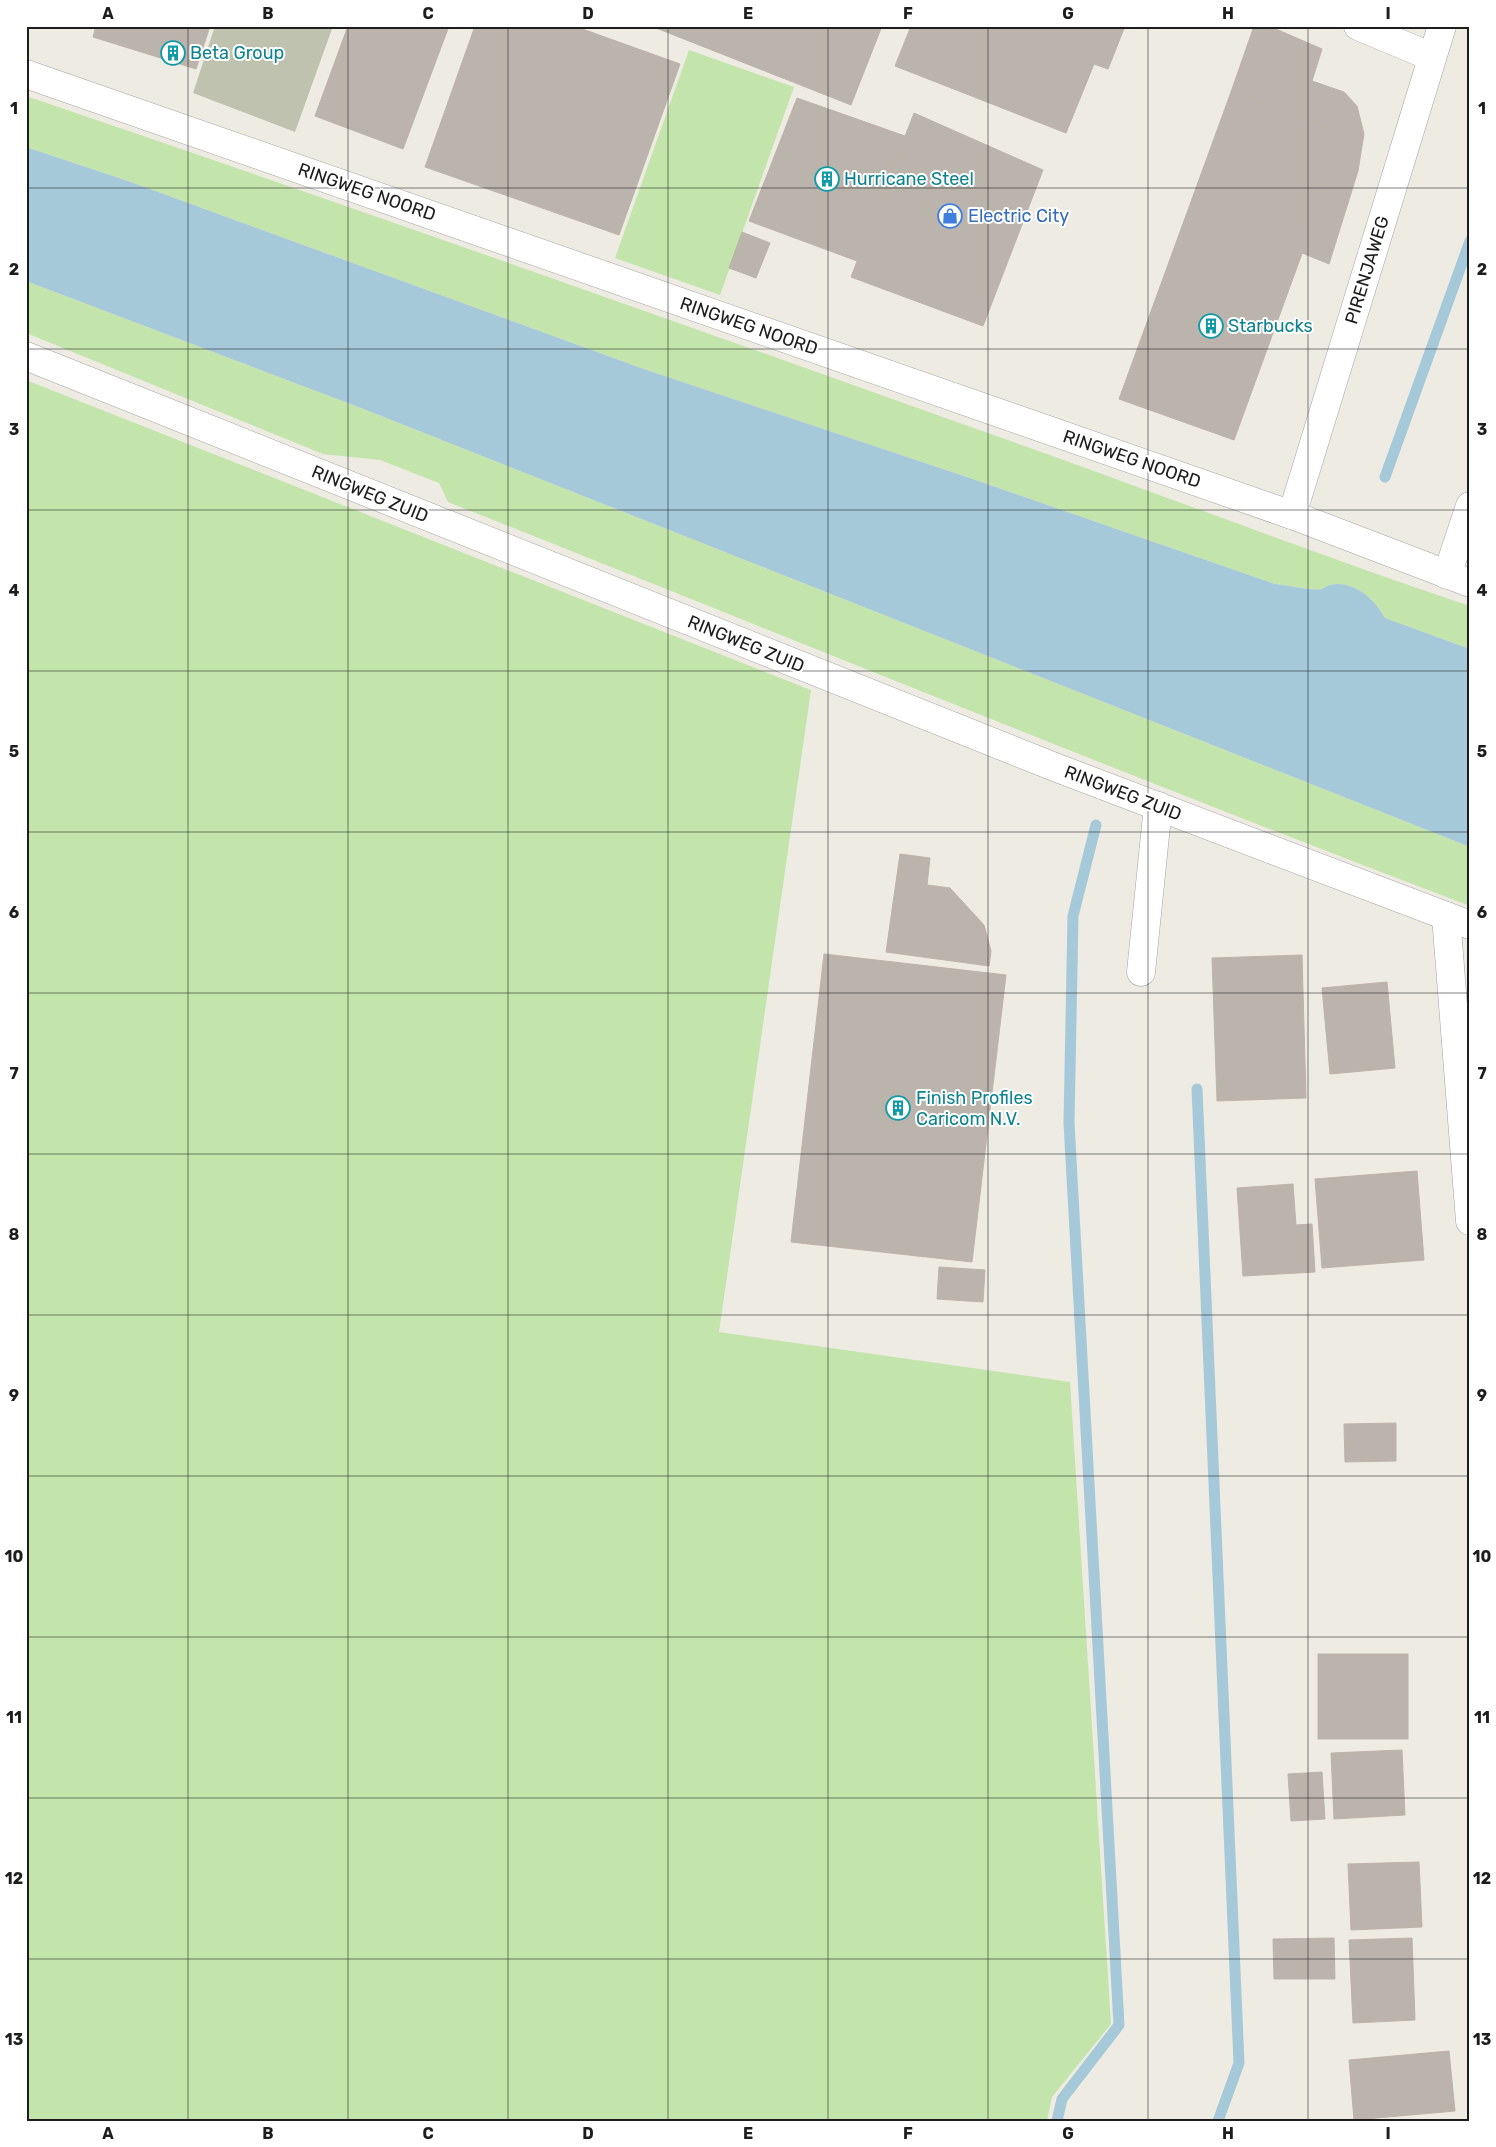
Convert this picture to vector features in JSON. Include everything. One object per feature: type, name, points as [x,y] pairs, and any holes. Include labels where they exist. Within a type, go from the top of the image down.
[{"type":"street","points":[[1358,26],[1432,57]]},
{"type":"street","name":"PIRENJAWEG","points":[[1292,515],[1442,26]]},
{"type":"street","name":"RINGWEG NOORD","points":[[26,74],[1292,515],[1458,579]]},
{"type":"street","name":"RINGWEG ZUID","points":[[26,356],[1052,766],[1458,920]]},
{"type":"street","points":[[1458,579],[1470,506]]},
{"type":"street","points":[[1141,972],[1158,806]]},
{"type":"street","points":[[1458,920],[1470,1221]]},
{"type":"shaded area","points":[[215,26],[333,26],[295,132],[193,93]]},
{"type":"green space","points":[[689,50],[794,87],[720,295],[615,258]]},
{"type":"green space","points":[[26,96],[626,304],[1348,564],[1470,606],[1470,649],[1385,618],[1369,598],[1355,588],[1338,584],[1329,585],[1322,589],[1306,589],[1275,584],[961,475],[641,368],[128,181],[26,147]]},
{"type":"green space","points":[[26,281],[361,408],[1470,847],[1470,906],[1086,757],[448,502],[439,483],[380,460],[323,454],[26,333]]},
{"type":"green space","points":[[26,380],[811,690],[719,1332],[1070,1382],[1111,2024],[1052,2097],[1047,2121],[26,2121]]},
{"type":"water","points":[[26,147],[128,181],[641,368],[961,475],[1275,584],[1322,589],[1329,585],[1338,584],[1355,588],[1375,604],[1385,618],[1470,649],[1470,847],[361,408],[26,281]]},
{"type":"building","name":"Beta Group","points":[[96,26],[210,26],[196,69],[93,37]]},
{"type":"building","points":[[348,26],[449,26],[403,149],[315,116]]},
{"type":"building","points":[[475,26],[574,26],[680,64],[619,235],[425,167]]},
{"type":"building","points":[[651,26],[882,26],[851,105]]},
{"type":"building","points":[[911,26],[1125,26],[1108,69],[1094,64],[1066,133],[895,66]]},
{"type":"building","points":[[1254,26],[1269,26],[1322,49],[1312,81],[1344,92],[1357,106],[1364,134],[1358,171],[1329,264],[1302,253],[1346,133],[1231,92]]},
{"type":"building","name":"Starbucks","points":[[1231,92],[1346,133],[1234,440],[1119,399]]},
{"type":"building","name":"Hurricane Steel","points":[[797,98],[905,136],[857,261],[749,221]]},
{"type":"building","name":"Electric City","points":[[914,113],[1043,170],[983,326],[851,277]]},
{"type":"building","points":[[742,232],[770,243],[756,278],[729,268]]},
{"type":"building","points":[[900,854],[930,858],[927,885],[950,888],[984,925],[991,951],[989,966],[886,952]]},
{"type":"building","name":"Finish Profiles Caricom N.V.","points":[[824,954],[1006,975],[972,1262],[791,1242]]},
{"type":"building","points":[[1302,955],[1306,1098],[1217,1101],[1212,958]]},
{"type":"building","points":[[1387,982],[1395,1068],[1330,1074],[1322,988]]},
{"type":"building","points":[[1417,1171],[1424,1260],[1322,1268],[1315,1179]]},
{"type":"building","points":[[1293,1184],[1296,1225],[1312,1224],[1315,1272],[1243,1276],[1237,1188]]},
{"type":"building","points":[[939,1267],[985,1270],[983,1302],[937,1299]]},
{"type":"building","points":[[1396,1423],[1396,1461],[1345,1462],[1344,1424]]},
{"type":"building","points":[[1318,1654],[1408,1654],[1408,1739],[1318,1739]]},
{"type":"building","points":[[1402,1750],[1405,1815],[1334,1819],[1331,1753]]},
{"type":"building","points":[[1322,1772],[1325,1819],[1291,1821],[1288,1774]]},
{"type":"building","points":[[1419,1862],[1422,1927],[1351,1930],[1348,1864]]},
{"type":"building","points":[[1334,1938],[1335,1979],[1274,1979],[1273,1939]]},
{"type":"building","points":[[1412,1938],[1415,2020],[1353,2023],[1349,1940]]},
{"type":"building","points":[[1449,2051],[1455,2111],[1354,2120],[1349,2060]]},
{"type":"waterway","points":[[1385,477],[1470,241]]},
{"type":"waterway","points":[[1057,2121],[1062,2099],[1119,2025],[1069,1123],[1073,916],[1096,825]]},
{"type":"waterway","points":[[1197,1089],[1239,2063],[1218,2121]]},
{"type":"place","name":"Beta Group","points":[[173,53]]},
{"type":"place","name":"Hurricane Steel","points":[[827,179]]},
{"type":"place","name":"Electric City","points":[[950,216]]},
{"type":"place","name":"Starbucks","points":[[1211,326]]},
{"type":"place","name":"Finish Profiles Caricom N.V.","points":[[898,1108]]}]
